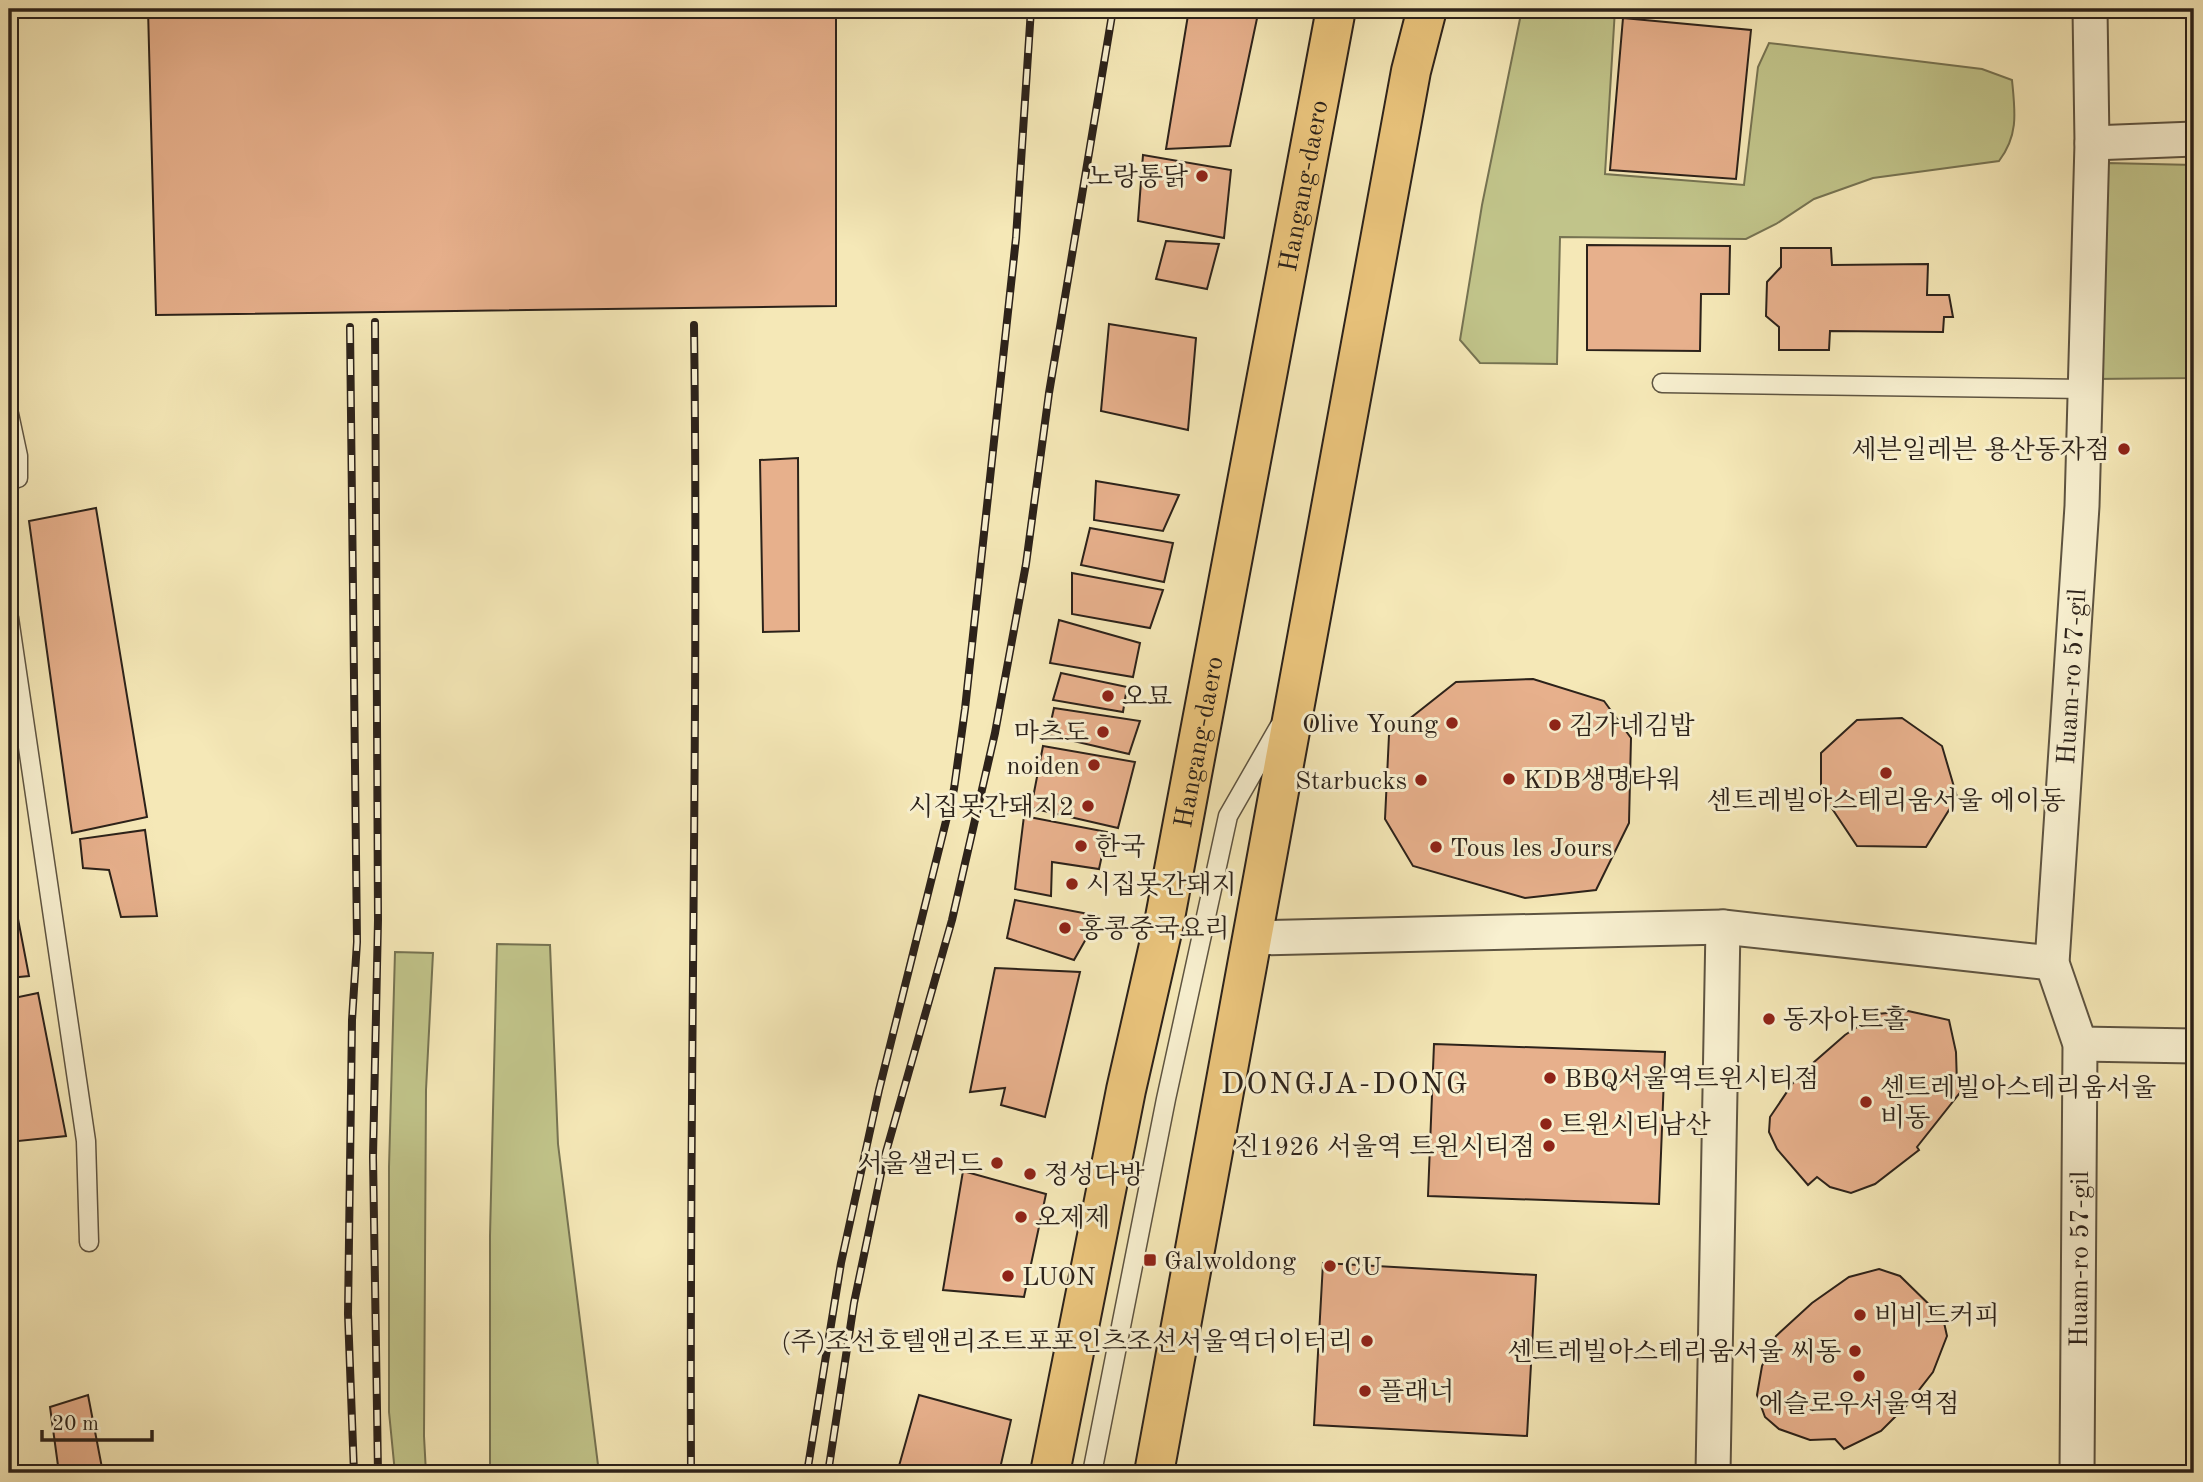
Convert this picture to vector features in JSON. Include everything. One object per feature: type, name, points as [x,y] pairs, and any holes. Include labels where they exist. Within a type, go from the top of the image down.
[{"type":"main road","name":"Hangang-daero","points":[[1050,1473],[1126,1090],[1164,923],[1336,9]]},
{"type":"main road","points":[[1154,1473],[1411,71],[1427,9]]},
{"type":"street","name":"Huam-ro 57-gil","points":[[2077,1473],[2080,1044],[2052,963],[2082,506],[2092,143],[2091,9]]},
{"type":"street","points":[[2092,143],[2194,139]]},
{"type":"street","points":[[1713,1473],[1723,927]]},
{"type":"street","points":[[1254,938],[1723,927],[2052,963]]},
{"type":"street","points":[[2080,1044],[2194,1045]]},
{"type":"lane","points":[[1662,383],[2085,389]]},
{"type":"lane","points":[[9,414],[18,456],[18,478],[9,479]]},
{"type":"lane","points":[[9,618],[86,1141],[89,1242]]},
{"type":"lane","points":[[1092,1473],[1167,1099],[1228,816],[1298,694]]},
{"type":"green space","points":[[1522,9],[1615,9],[1605,174],[1744,185],[1758,67],[1769,43],[1982,69],[2012,80],[2013,132],[1999,161],[1873,178],[1814,199],[1776,224],[1746,239],[1560,237],[1557,364],[1480,363],[1460,340],[1482,205]]},
{"type":"green space","points":[[2107,163],[2194,165],[2194,378],[2094,379]]},
{"type":"green space","points":[[497,944],[550,945],[558,1144],[599,1473],[490,1473],[490,1236]]},
{"type":"green space","points":[[395,952],[433,953],[426,1090],[426,1473],[395,1473],[389,1412],[389,1167]]},
{"type":"building","points":[[148,9],[836,9],[836,306],[156,315]]},
{"type":"building","points":[[1189,9],[1259,9],[1230,146],[1166,149]]},
{"type":"building","points":[[1623,18],[1751,30],[1736,179],[1610,170]]},
{"type":"building","points":[[1143,155],[1231,170],[1224,238],[1138,221]]},
{"type":"building","points":[[1166,241],[1219,244],[1207,289],[1156,279]]},
{"type":"building","points":[[1587,245],[1730,246],[1729,294],[1701,294],[1700,351],[1587,350]]},
{"type":"building","points":[[1781,248],[1831,248],[1832,265],[1928,264],[1927,295],[1949,295],[1953,317],[1944,317],[1943,332],[1830,331],[1829,350],[1779,350],[1779,327],[1766,316],[1767,282],[1781,267]]},
{"type":"building","points":[[1109,324],[1196,338],[1188,430],[1101,411]]},
{"type":"building","points":[[798,458],[799,631],[763,632],[760,460]]},
{"type":"building","points":[[1096,481],[1179,495],[1163,531],[1094,520]]},
{"type":"building","points":[[96,508],[147,817],[72,833],[29,521]]},
{"type":"building","points":[[1090,528],[1173,543],[1164,582],[1081,565]]},
{"type":"building","points":[[1072,573],[1163,590],[1150,628],[1072,614]]},
{"type":"building","points":[[1059,620],[1140,643],[1133,677],[1050,663]]},
{"type":"building","points":[[1061,673],[1127,687],[1123,712],[1053,700]]},
{"type":"building","name":"KDB생명타워","points":[[1533,679],[1604,701],[1631,738],[1629,823],[1596,890],[1525,898],[1413,866],[1385,819],[1389,735],[1456,682]]},
{"type":"building","points":[[1054,708],[1140,721],[1129,754],[1048,735]]},
{"type":"building","name":"센트레빌아스테리움서울 에이동","points":[[1902,718],[1942,746],[1957,797],[1926,847],[1857,846],[1821,792],[1821,753],[1857,720]]},
{"type":"building","points":[[1043,746],[1135,762],[1118,828],[1031,808]]},
{"type":"building","points":[[1024,816],[1107,832],[1099,869],[1052,862],[1051,896],[1015,889]]},
{"type":"building","points":[[145,830],[157,916],[121,917],[109,870],[83,868],[80,839]]},
{"type":"building","points":[[9,872],[29,976],[9,978]]},
{"type":"building","points":[[1015,900],[1099,916],[1074,960],[1007,938]]},
{"type":"building","points":[[995,968],[1080,972],[1045,1117],[1001,1105],[1005,1088],[970,1092]]},
{"type":"building","points":[[38,993],[66,1136],[9,1142],[9,999]]},
{"type":"building","name":"센트레빌아스테리움서울 비동","points":[[1908,1011],[1949,1020],[1956,1052],[1957,1085],[1962,1090],[1917,1147],[1919,1150],[1875,1184],[1851,1193],[1830,1187],[1817,1177],[1808,1185],[1777,1149],[1769,1132],[1770,1117],[1797,1077],[1845,1035],[1877,1014]]},
{"type":"building","name":"트윈시티남산","points":[[1434,1044],[1665,1052],[1659,1204],[1428,1196]]},
{"type":"building","points":[[963,1171],[1046,1194],[1024,1297],[943,1290]]},
{"type":"building","points":[[1323,1263],[1536,1275],[1527,1436],[1314,1425]]},
{"type":"building","name":"센트레빌아스테리움서울 씨동","points":[[1879,1269],[1900,1276],[1943,1318],[1947,1336],[1933,1372],[1908,1404],[1881,1431],[1844,1449],[1835,1439],[1810,1440],[1779,1429],[1765,1417],[1757,1395],[1762,1366],[1776,1336],[1812,1303],[1849,1277]]},
{"type":"building","points":[[88,1395],[103,1473],[59,1473],[50,1407]]},
{"type":"building","points":[[919,1395],[1011,1420],[999,1473],[897,1473]]},
{"type":"railway","points":[[807,1473],[841,1263],[879,1090],[954,789],[1016,238],[1031,9]]},
{"type":"railway","points":[[828,1473],[854,1303],[884,1159],[952,920],[995,733],[1026,564],[1049,393],[1113,9]]},
{"type":"railway","points":[[375,322],[378,920],[373,1157],[378,1473]]},
{"type":"railway","points":[[691,1473],[694,325]]},
{"type":"railway","points":[[350,327],[357,942],[352,1020],[348,1314],[354,1473]]},
{"type":"place","name":"노랑통닭","points":[[1202,176]]},
{"type":"place","name":"세븐일레븐 용산동자점","points":[[2124,449]]},
{"type":"place","name":"오묘","points":[[1108,696]]},
{"type":"place","name":"Olive Young","points":[[1452,723]]},
{"type":"place","name":"김가네김밥","points":[[1555,725]]},
{"type":"place","name":"마츠도","points":[[1103,732]]},
{"type":"place","name":"noiden","points":[[1094,765]]},
{"type":"place","name":"센트레빌아스테리움서울 에이동","points":[[1886,773]]},
{"type":"place","name":"KDB생명타워","points":[[1509,779]]},
{"type":"place","name":"Starbucks","points":[[1421,780]]},
{"type":"place","name":"시집못간돼지2","points":[[1088,806]]},
{"type":"place","name":"한국","points":[[1081,846]]},
{"type":"place","name":"Tous les Jours","points":[[1436,847]]},
{"type":"place","name":"시집못간돼지","points":[[1072,884]]},
{"type":"place","name":"홍콩중국요리","points":[[1065,928]]},
{"type":"place","name":"동자아트홀","points":[[1769,1019]]},
{"type":"place","name":"BBQ서울역트윈시티점","points":[[1550,1078]]},
{"type":"place","name":"센트레빌아스테리움서울 비동","points":[[1866,1102]]},
{"type":"place","name":"트윈시티남산","points":[[1546,1124]]},
{"type":"place","name":"진1926 서울역 트윈시티점","points":[[1549,1146]]},
{"type":"place","name":"서울샐러드","points":[[997,1163]]},
{"type":"place","name":"정성다방","points":[[1030,1174]]},
{"type":"place","name":"오제제","points":[[1021,1217]]},
{"type":"place","name":"Galwoldong","points":[[1150,1260]]},
{"type":"place","name":"CU","points":[[1330,1266]]},
{"type":"place","name":"LUON","points":[[1008,1276]]},
{"type":"place","name":"비비드커피","points":[[1860,1315]]},
{"type":"place","name":"(주)조선호텔앤리조트포포인츠조선서울역더이터리","points":[[1367,1341]]},
{"type":"place","name":"센트레빌아스테리움서울 씨동","points":[[1855,1351]]},
{"type":"place","name":"에슬로우서울역점","points":[[1859,1376]]},
{"type":"place","name":"플래너","points":[[1365,1391]]},
{"type":"district","name":"DONGJA-DONG","points":[[1345,1083]]}]
